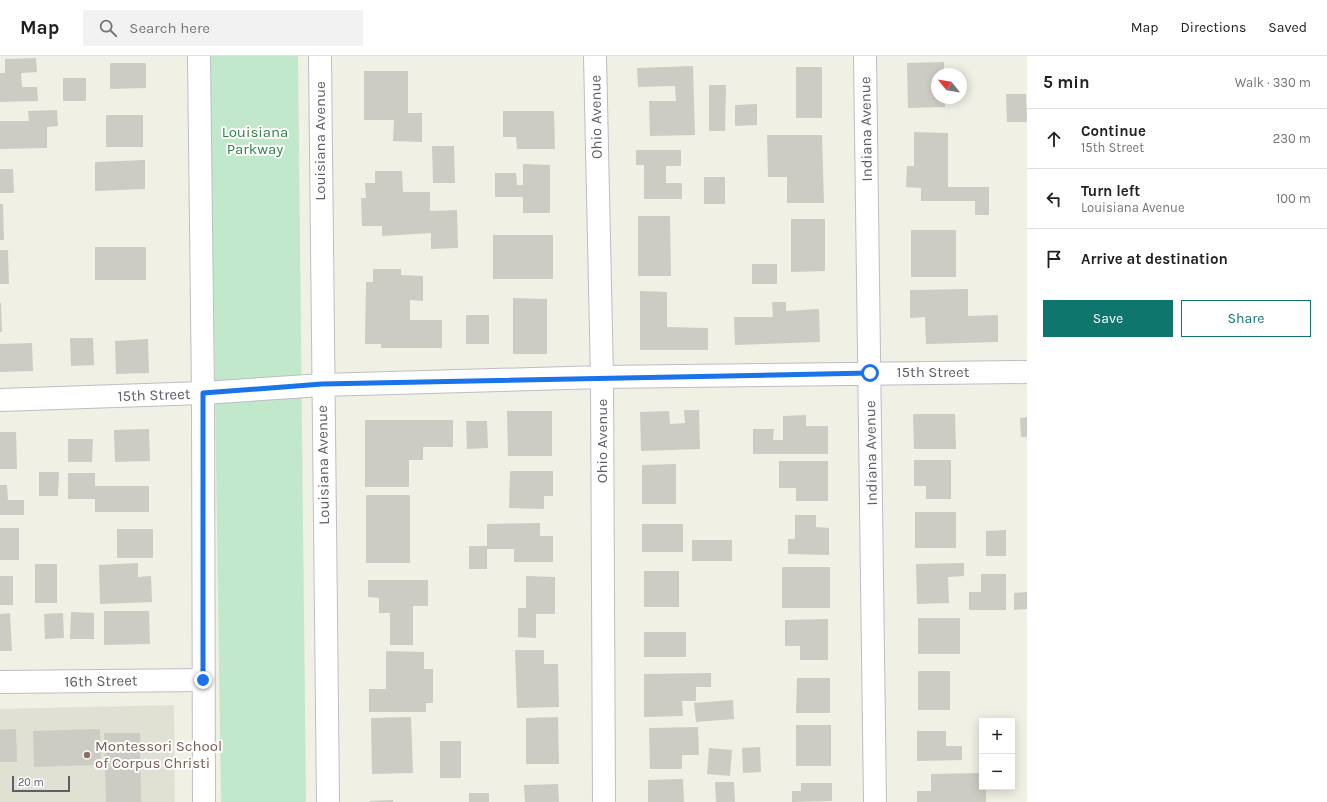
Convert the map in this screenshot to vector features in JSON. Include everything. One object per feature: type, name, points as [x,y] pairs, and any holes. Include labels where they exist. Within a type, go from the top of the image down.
[{"type":"street","points":[[199,56],[203,393],[204,802]]},
{"type":"street","name":"Louisiana Avenue","points":[[320,56],[322,384],[328,802]]},
{"type":"street","name":"Ohio Avenue","points":[[595,56],[602,377],[604,802]]},
{"type":"street","name":"Indiana Avenue","points":[[864,56],[870,373],[875,802]]},
{"type":"street","name":"15th Street","points":[[0,400],[203,393],[322,384],[602,377],[1027,372]]},
{"type":"street","name":"16th Street","points":[[0,682],[203,680]]},
{"type":"shaded area","name":"Montessori School of Corpus Christi","points":[[174,705],[175,802],[0,802],[0,709]]},
{"type":"green space","name":"Louisiana Parkway","points":[[210,56],[298,56],[306,802],[221,802]]},
{"type":"building","points":[[36,58],[37,72],[21,73],[22,87],[37,87],[38,101],[0,102],[0,73],[5,73],[5,59]]},
{"type":"building","points":[[944,62],[944,68],[931,68],[931,104],[945,104],[945,107],[908,108],[907,63]]},
{"type":"building","points":[[110,63],[146,63],[146,88],[110,89]]},
{"type":"building","points":[[693,66],[695,135],[650,136],[649,101],[676,101],[675,86],[638,87],[637,68]]},
{"type":"building","points":[[796,67],[822,67],[822,118],[796,118]]},
{"type":"building","points":[[364,71],[408,71],[408,113],[422,113],[422,142],[393,141],[394,120],[364,120]]},
{"type":"building","points":[[63,78],[86,78],[86,101],[63,101]]},
{"type":"building","points":[[709,85],[726,85],[725,131],[709,131]]},
{"type":"building","points":[[1006,94],[1026,94],[1027,122],[1007,122]]},
{"type":"building","points":[[757,104],[757,125],[735,126],[735,105]]},
{"type":"building","points":[[57,110],[58,126],[47,127],[47,148],[0,149],[0,121],[29,121],[28,111]]},
{"type":"building","points":[[503,111],[554,111],[555,149],[517,149],[516,137],[503,137]]},
{"type":"building","points":[[106,115],[143,115],[143,147],[106,147]]},
{"type":"building","points":[[914,132],[948,133],[948,187],[989,187],[989,215],[975,215],[975,201],[921,201],[921,188],[906,187],[907,166],[914,166]]},
{"type":"building","points":[[767,135],[822,135],[824,203],[787,203],[787,177],[768,177]]},
{"type":"building","points":[[432,146],[454,146],[455,183],[433,183]]},
{"type":"building","points":[[636,150],[681,150],[681,166],[666,166],[666,183],[682,183],[682,199],[644,199],[644,165],[636,165]]},
{"type":"building","points":[[145,160],[145,189],[95,191],[95,162]]},
{"type":"building","points":[[523,164],[550,165],[550,213],[523,213],[523,197],[495,197],[495,173],[516,173],[517,185],[523,185]]},
{"type":"building","points":[[0,169],[13,169],[14,193],[0,193]]},
{"type":"building","points":[[375,171],[402,171],[403,192],[430,192],[430,211],[457,210],[458,248],[431,249],[431,233],[382,236],[382,226],[362,226],[361,198],[366,198],[365,183],[375,183]]},
{"type":"building","points":[[704,177],[725,177],[725,204],[704,204]]},
{"type":"building","points":[[0,204],[3,204],[4,240],[0,240]]},
{"type":"building","points":[[638,216],[670,216],[671,276],[638,276]]},
{"type":"building","points":[[791,219],[825,219],[825,271],[791,272]]},
{"type":"building","points":[[911,230],[956,230],[956,277],[911,277]]},
{"type":"building","points":[[493,235],[553,235],[553,279],[493,279]]},
{"type":"building","points":[[95,247],[146,247],[146,280],[95,280]]},
{"type":"building","points":[[0,250],[8,250],[9,284],[0,284]]},
{"type":"building","points":[[752,264],[777,264],[777,284],[752,284]]},
{"type":"building","points":[[373,269],[401,269],[401,275],[423,276],[423,301],[410,300],[410,320],[442,320],[442,348],[381,348],[381,344],[365,344],[366,282],[373,282]]},
{"type":"building","points":[[968,289],[968,316],[998,315],[998,342],[926,344],[925,317],[910,318],[910,290]]},
{"type":"building","points":[[640,291],[667,292],[667,327],[708,328],[708,350],[640,350]]},
{"type":"building","points":[[513,298],[547,299],[547,354],[513,354]]},
{"type":"building","points":[[772,302],[786,302],[786,311],[819,309],[820,342],[735,345],[734,317],[773,317]]},
{"type":"building","points":[[1,303],[2,332],[0,332]]},
{"type":"building","points":[[466,315],[489,315],[489,344],[466,344]]},
{"type":"building","points":[[70,338],[93,338],[94,365],[71,366]]},
{"type":"building","points":[[148,339],[149,373],[116,374],[115,341]]},
{"type":"building","points":[[32,343],[33,371],[0,372],[0,344]]},
{"type":"building","points":[[684,410],[699,410],[700,449],[641,451],[640,412],[669,411],[670,424],[685,423]]},
{"type":"building","points":[[507,411],[552,411],[552,456],[508,456]]},
{"type":"building","points":[[913,414],[955,414],[956,449],[914,449]]},
{"type":"building","points":[[806,415],[806,426],[828,426],[828,454],[753,454],[753,429],[774,429],[773,440],[783,440],[783,416]]},
{"type":"building","points":[[1027,417],[1027,437],[1021,437],[1020,418]]},
{"type":"building","points":[[365,420],[453,420],[453,447],[423,447],[423,460],[409,460],[409,487],[365,487]]},
{"type":"building","points":[[466,421],[487,421],[488,448],[467,449]]},
{"type":"building","points":[[149,429],[150,461],[115,462],[114,430]]},
{"type":"building","points":[[0,432],[16,432],[17,469],[0,469]]},
{"type":"building","points":[[68,439],[93,439],[92,462],[68,462]]},
{"type":"building","points":[[914,460],[951,460],[951,499],[926,499],[926,486],[914,486]]},
{"type":"building","points":[[779,461],[828,461],[828,501],[796,501],[796,488],[779,488]]},
{"type":"building","points":[[676,464],[676,504],[642,504],[642,465]]},
{"type":"building","points":[[510,471],[553,471],[553,496],[544,496],[544,509],[509,508]]},
{"type":"building","points":[[39,472],[59,472],[58,496],[39,496]]},
{"type":"building","points":[[68,473],[95,473],[95,486],[149,486],[149,512],[95,512],[95,499],[68,499]]},
{"type":"building","points":[[0,485],[7,485],[8,500],[24,500],[24,515],[0,515]]},
{"type":"building","points":[[366,495],[410,495],[410,563],[366,563]]},
{"type":"building","points":[[915,512],[956,512],[956,548],[915,548]]},
{"type":"building","points":[[795,515],[816,515],[816,527],[829,528],[829,555],[788,554],[788,539],[795,539]]},
{"type":"building","points":[[540,523],[540,536],[553,536],[553,562],[514,562],[514,549],[487,549],[487,569],[469,569],[469,546],[487,546],[487,524]]},
{"type":"building","points":[[642,524],[683,524],[683,552],[642,552]]},
{"type":"building","points":[[0,528],[19,528],[19,560],[0,560]]},
{"type":"building","points":[[117,529],[153,529],[153,558],[117,558]]},
{"type":"building","points":[[1006,530],[1006,556],[986,556],[986,531]]},
{"type":"building","points":[[692,540],[732,540],[732,561],[692,561]]},
{"type":"building","points":[[138,563],[138,577],[151,576],[152,602],[100,604],[99,565]]},
{"type":"building","points":[[964,563],[964,576],[948,577],[949,603],[917,604],[916,564]]},
{"type":"building","points":[[35,564],[57,564],[57,603],[35,603]]},
{"type":"building","points":[[782,567],[830,567],[830,608],[782,608]]},
{"type":"building","points":[[644,571],[679,571],[679,607],[644,607]]},
{"type":"building","points":[[981,574],[1006,574],[1006,610],[969,610],[969,592],[981,592]]},
{"type":"building","points":[[0,576],[13,576],[13,605],[0,605]]},
{"type":"building","points":[[526,576],[555,577],[555,614],[536,614],[536,638],[518,637],[518,608],[526,608]]},
{"type":"building","points":[[368,580],[428,580],[428,606],[413,606],[413,645],[390,645],[390,613],[379,613],[379,598],[368,597]]},
{"type":"building","points":[[1027,592],[1027,609],[1014,610],[1014,593]]},
{"type":"building","points":[[104,611],[149,611],[150,644],[104,645]]},
{"type":"building","points":[[71,612],[94,613],[94,639],[70,639]]},
{"type":"building","points":[[10,613],[12,651],[0,651],[0,614]]},
{"type":"building","points":[[63,613],[64,638],[45,639],[44,614]]},
{"type":"building","points":[[918,618],[960,618],[960,654],[918,654]]},
{"type":"building","points":[[828,619],[828,660],[800,660],[800,646],[785,646],[785,620]]},
{"type":"building","points":[[644,632],[686,632],[686,657],[644,657]]},
{"type":"building","points":[[515,650],[544,650],[544,664],[558,664],[559,707],[517,708]]},
{"type":"building","points":[[386,651],[424,652],[424,669],[433,669],[433,703],[426,703],[426,712],[369,712],[369,689],[386,689]]},
{"type":"building","points":[[918,671],[950,671],[950,710],[918,710]]},
{"type":"building","points":[[711,673],[711,687],[696,687],[696,701],[682,701],[683,716],[644,717],[644,674]]},
{"type":"building","points":[[797,678],[830,678],[830,713],[796,713]]},
{"type":"building","points":[[733,700],[734,719],[696,722],[694,703]]},
{"type":"building","points":[[411,717],[413,773],[372,774],[371,718]]},
{"type":"building","points":[[558,717],[559,764],[526,764],[526,718]]},
{"type":"building","points":[[796,725],[831,725],[831,766],[796,766]]},
{"type":"building","points":[[698,727],[699,755],[682,755],[682,769],[650,769],[649,728]]},
{"type":"building","points":[[16,729],[17,762],[0,762],[0,730]]},
{"type":"building","points":[[100,729],[101,765],[34,767],[33,731]]},
{"type":"building","points":[[917,731],[946,731],[946,746],[962,746],[962,760],[917,761]]},
{"type":"building","points":[[104,733],[140,733],[141,802],[106,802]]},
{"type":"building","points":[[440,741],[461,741],[461,778],[440,778]]},
{"type":"building","points":[[760,747],[761,772],[743,773],[742,748]]},
{"type":"building","points":[[709,748],[732,750],[730,776],[707,774]]},
{"type":"building","points":[[979,773],[979,790],[986,790],[986,802],[917,802],[917,791],[931,791],[931,774]]},
{"type":"building","points":[[683,779],[684,802],[648,802],[648,780]]},
{"type":"building","points":[[715,782],[734,782],[735,802],[716,802]]},
{"type":"building","points":[[801,783],[832,783],[832,801],[792,802],[792,791],[801,791]]},
{"type":"building","points":[[558,784],[559,802],[525,802],[524,785]]},
{"type":"building","points":[[469,793],[489,793],[489,802],[469,802]]},
{"type":"building","points":[[393,800],[393,802],[370,802],[370,801]]},
{"type":"place","name":"Montessori School of Corpus Christi","points":[[87,755]]},
{"type":"route","points":[[203,680],[203,393],[322,384],[602,377],[870,373]]}]
